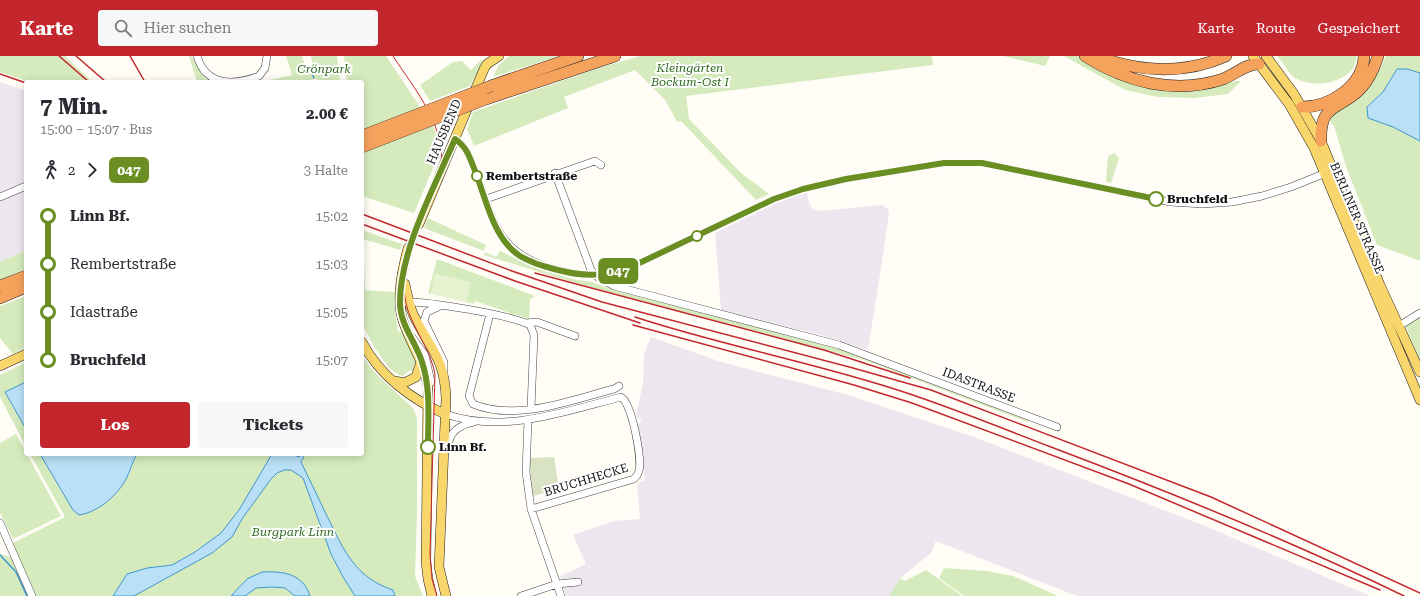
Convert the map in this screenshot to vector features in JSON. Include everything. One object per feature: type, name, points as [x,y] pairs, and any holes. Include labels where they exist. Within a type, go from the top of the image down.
[{"type":"highway","points":[[364,135],[491,86],[578,56]]},
{"type":"highway","points":[[1085,56],[1120,75],[1153,84],[1172,86],[1209,83],[1236,74],[1255,64],[1259,59]]},
{"type":"highway","points":[[1096,56],[1126,66],[1146,69],[1183,68],[1221,58]]},
{"type":"highway","points":[[1302,107],[1321,104],[1351,87],[1360,74],[1364,56]]},
{"type":"highway","points":[[1321,141],[1320,129],[1325,115],[1332,108],[1357,92],[1367,81],[1378,56]]},
{"type":"highway","points":[[364,147],[486,99],[612,57]]},
{"type":"highway","points":[[0,286],[24,277]]},
{"type":"highway","points":[[0,298],[24,288]]},
{"type":"main road","name":"HAUSBEND","points":[[419,224],[484,70],[487,64],[499,56]]},
{"type":"main road","name":"BERLINER STRASSE","points":[[1259,59],[1302,107],[1321,141],[1329,171],[1420,400]]},
{"type":"main road","name":"BERLINER STRASSE","points":[[1259,59],[1289,104],[1329,171],[1420,372]]},
{"type":"main road","points":[[408,248],[404,267],[404,302],[407,331],[422,360],[428,387],[436,410],[443,465],[439,567],[446,596]]},
{"type":"main road","points":[[404,302],[413,314],[441,363],[444,374],[436,410],[426,562],[432,596]]},
{"type":"main road","points":[[364,345],[376,364],[392,380],[436,410]]},
{"type":"main road","points":[[0,366],[24,355]]},
{"type":"main road","points":[[392,380],[404,383],[411,381],[419,372],[422,360]]},
{"type":"street","points":[[197,56],[208,75],[215,80]]},
{"type":"street","points":[[236,80],[259,76],[265,68],[267,56]]},
{"type":"street","points":[[455,139],[463,144],[470,156],[486,199],[503,238],[519,255],[558,270],[596,276],[631,267],[769,201],[794,191],[846,179],[944,163],[982,163],[1182,204],[1232,202],[1262,196],[1291,187],[1329,171]]},
{"type":"street","points":[[486,199],[555,173],[595,160],[601,165]]},
{"type":"street","points":[[555,173],[591,270],[596,276]]},
{"type":"street","points":[[0,197],[24,187]]},
{"type":"street","name":"IDASTRASSE","points":[[596,276],[623,289],[840,345],[1057,427]]},
{"type":"street","points":[[404,302],[490,314],[526,323],[537,322],[575,336]]},
{"type":"street","points":[[440,306],[427,312],[424,321],[444,362],[444,374]]},
{"type":"street","points":[[490,314],[469,396],[470,401],[478,406],[504,410],[531,408],[614,389],[619,386]]},
{"type":"street","points":[[1399,326],[1420,314]]},
{"type":"street","points":[[526,323],[530,325],[534,335],[531,408]]},
{"type":"street","points":[[407,331],[425,355],[429,368],[436,410],[441,419],[438,503],[440,521]]},
{"type":"street","name":"BRUCHHECKE","points":[[528,420],[620,397],[627,404],[636,437],[639,464],[637,476],[634,479],[531,509]]},
{"type":"street","points":[[436,410],[476,421],[528,420],[526,472],[531,509],[561,596]]},
{"type":"street","points":[[443,465],[447,460],[448,440],[452,432],[461,426],[476,421]]},
{"type":"street","points":[[0,523],[32,596]]},
{"type":"street","points":[[521,596],[557,584],[578,582]]},
{"type":"shaded area","points":[[0,82],[24,90],[24,251],[0,262]]},
{"type":"shaded area","points":[[807,192],[809,203],[812,208],[820,211],[882,205],[888,209],[889,213],[868,350],[824,336],[721,310],[715,233],[789,197]]},
{"type":"shaded area","points":[[651,337],[721,362],[848,395],[974,437],[1200,524],[1371,596],[1077,596],[936,541],[931,553],[900,578],[890,596],[566,596],[560,576],[586,564],[573,535],[614,521],[640,519],[637,484],[645,480],[637,425],[642,421],[636,416],[643,383],[644,354]]},
{"type":"green space","points":[[0,56],[65,56],[90,80],[24,80],[0,72]]},
{"type":"green space","points":[[189,56],[191,56],[204,78],[208,80],[196,80]]},
{"type":"green space","name":"Crönpark","points":[[286,56],[302,56],[306,68],[311,71],[311,56],[337,56],[340,80],[318,80],[314,78],[312,80],[270,80],[292,75]]},
{"type":"green space","points":[[344,56],[386,56],[434,128],[438,142],[439,154],[414,213],[364,197],[364,80],[347,80]]},
{"type":"green space","points":[[509,56],[558,56],[493,77],[498,66]]},
{"type":"green space","name":"Kleingärten Bockum-Ost I","points":[[640,56],[932,56],[933,65],[686,96],[689,119],[741,173],[769,194],[756,200],[681,121],[677,122],[665,100],[635,70],[564,97],[568,108],[474,146],[467,129],[473,112],[596,69]]},
{"type":"green space","points":[[1003,56],[1050,56],[1045,66]]},
{"type":"green space","points":[[1064,56],[1078,56],[1115,78],[1159,91],[1204,89],[1235,81],[1241,81],[1228,94],[1194,98],[1158,97],[1125,90]]},
{"type":"green space","points":[[1277,56],[1357,56],[1353,68],[1346,75],[1332,82],[1317,84],[1295,78]]},
{"type":"green space","points":[[1386,56],[1420,56],[1420,73],[1407,69],[1397,69],[1383,92],[1367,108],[1368,118],[1393,127],[1420,141],[1420,261],[1377,245],[1347,169],[1334,126],[1331,123],[1330,115],[1357,97],[1370,85],[1381,68]]},
{"type":"green space","points":[[481,60],[483,62],[470,86],[430,101],[420,85],[453,62],[462,61],[471,70]]},
{"type":"green space","points":[[1114,153],[1119,158],[1111,183],[1106,182],[1108,156]]},
{"type":"green space","points":[[428,218],[486,245],[484,251],[424,228]]},
{"type":"green space","points":[[364,231],[402,244],[400,250],[364,239]]},
{"type":"green space","points":[[24,251],[24,270],[0,280],[0,262]]},
{"type":"green space","points":[[500,251],[541,270],[572,279],[592,282],[613,290],[829,345],[866,357],[1029,420],[1028,422],[864,360],[589,287],[484,255],[485,252],[496,257]]},
{"type":"green space","points":[[437,259],[535,296],[530,299],[529,319],[514,314],[513,316],[510,315],[510,313],[475,301],[474,304],[466,302],[470,282],[435,274],[431,294],[428,293]]},
{"type":"green space","points":[[364,264],[365,290],[395,292],[396,316],[394,316],[396,317],[398,331],[403,333],[417,359],[415,375],[410,370],[403,376],[399,375],[389,368],[375,348],[364,328]]},
{"type":"green space","points":[[435,274],[471,282],[466,302],[431,294]]},
{"type":"green space","points":[[24,297],[24,348],[13,354],[0,338],[0,306]]},
{"type":"green space","points":[[1420,316],[1420,360],[1405,325]]},
{"type":"green space","name":"Burgpark Linn","points":[[364,359],[376,374],[413,408],[417,418],[417,513],[415,576],[423,596],[0,596],[0,554],[19,559],[13,543],[65,517],[31,456],[41,456],[65,497],[129,475],[130,466],[136,456],[364,456]]},
{"type":"green space","points":[[24,363],[24,383],[5,392],[24,425],[24,443],[0,397],[0,375]]},
{"type":"green space","points":[[16,434],[24,449],[24,456],[28,456],[61,516],[13,539],[0,513],[0,443]]},
{"type":"green space","points":[[554,457],[559,489],[533,496],[529,458]]},
{"type":"green space","points":[[944,568],[987,571],[1013,576],[1058,596],[964,596],[939,578]]},
{"type":"green space","points":[[926,570],[962,596],[889,596],[900,578],[905,581]]},
{"type":"water","points":[[1397,69],[1407,69],[1420,73],[1420,141],[1393,127],[1368,118],[1367,107],[1383,92]]},
{"type":"water","points":[[24,383],[24,425],[5,392]]},
{"type":"water","points":[[41,456],[136,456],[128,474],[114,496],[101,506],[86,513],[79,515],[73,510]]},
{"type":"water","points":[[271,456],[304,456],[301,462],[346,552],[360,571],[380,585],[393,590],[395,596],[355,596],[331,554],[303,478],[291,470],[284,470],[277,473],[271,479],[242,519],[232,537],[212,553],[134,596],[113,596],[127,574],[147,568],[172,565],[195,552],[221,533],[239,510]]},
{"type":"water","points":[[262,572],[284,573],[297,578],[307,588],[310,596],[295,596],[285,588],[272,587],[256,588],[245,596],[231,596],[247,579]]},
{"type":"waterway","points":[[311,72],[314,78]]},
{"type":"waterway","points":[[0,555],[16,572],[27,596]]},
{"type":"tunnel","points":[[408,248],[419,224]]},
{"type":"tram line","points":[[393,56],[420,96],[435,125],[440,141],[441,156],[439,179],[420,224]]},
{"type":"tram line","points":[[409,249],[405,266],[404,293],[411,318],[431,359],[435,374],[430,554],[432,579],[437,596]]},
{"type":"railway","points":[[59,56],[87,80]]},
{"type":"railway","points":[[76,56],[104,80]]},
{"type":"railway","points":[[130,56],[144,80]]},
{"type":"railway","points":[[0,74],[24,82]]},
{"type":"railway","points":[[364,215],[512,271],[602,302],[931,390],[1211,497],[1420,593]]},
{"type":"railway","points":[[364,225],[515,281],[640,323]]},
{"type":"railway","points":[[535,273],[824,350],[910,378]]},
{"type":"railway","points":[[635,317],[697,336],[854,377],[948,407],[1229,517],[1317,555],[1404,596]]},
{"type":"railway","points":[[633,325],[854,385],[912,403],[1129,484],[1380,590]]},
{"type":"bus line","name":"047","points":[[428,447],[428,387],[426,375],[422,360],[403,320],[400,310],[400,303],[404,265],[408,248],[455,139],[463,144],[470,156],[498,230],[513,250],[519,255],[546,267],[564,272],[596,276],[631,267],[774,199],[794,191],[846,179],[944,163],[982,163],[1156,199]]},
{"type":"place","name":"Rembertstraße","points":[[477,176]]},
{"type":"place","name":"Bruchfeld","points":[[1156,199]]},
{"type":"place","name":"Linn Bf.","points":[[428,447]]}]
